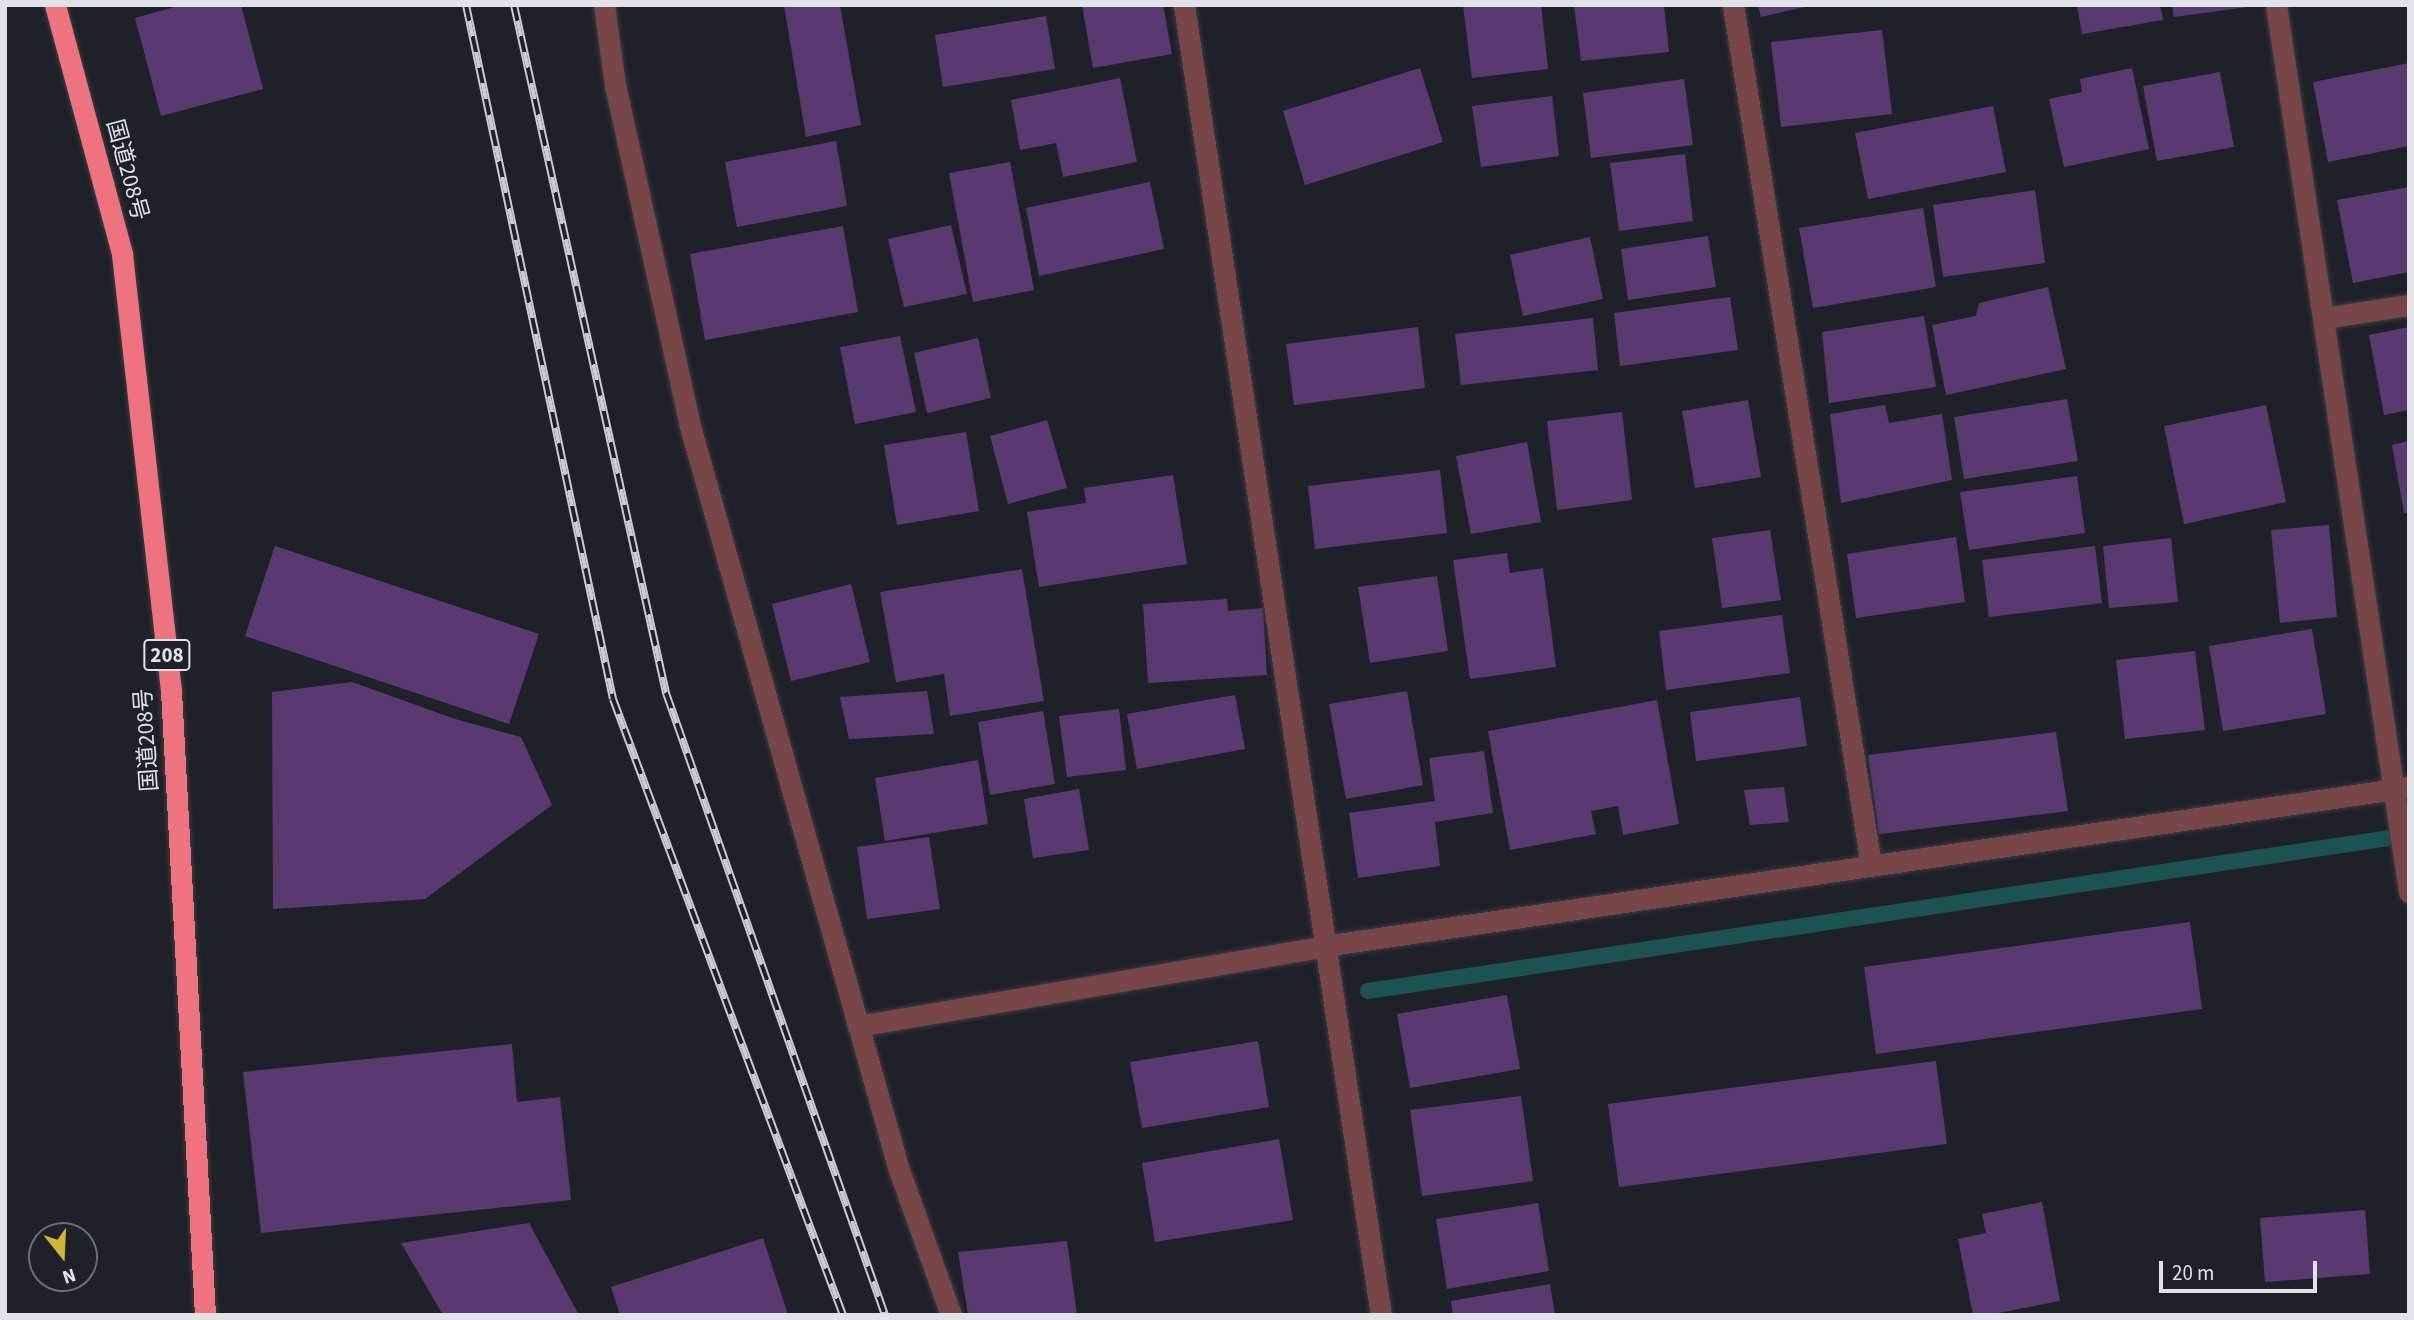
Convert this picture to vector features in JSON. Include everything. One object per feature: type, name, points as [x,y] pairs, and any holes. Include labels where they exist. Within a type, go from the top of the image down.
[{"type":"highway","name":"国道208号","points":[[55,5],[124,267],[171,691],[205,1315]]},
{"type":"street","points":[[604,5],[615,85],[690,426],[898,1167],[951,1315]]},
{"type":"street","points":[[1184,5],[1381,1315]]},
{"type":"street","points":[[1733,5],[1871,865]]},
{"type":"street","points":[[2276,5],[2323,318],[2402,789],[2409,892]]},
{"type":"street","points":[[2323,318],[2409,304]]},
{"type":"street","points":[[858,1026],[1324,946],[2402,789]]},
{"type":"building","points":[[182,5],[241,5],[263,89],[161,116],[135,18]]},
{"type":"building","points":[[784,5],[840,5],[861,125],[806,137]]},
{"type":"building","points":[[1082,5],[1163,5],[1172,54],[1093,68]]},
{"type":"building","points":[[1463,5],[1541,5],[1548,69],[1472,78]]},
{"type":"building","points":[[1574,5],[1664,5],[1669,52],[1581,61]]},
{"type":"building","points":[[1758,5],[1809,5],[1809,6],[1761,17]]},
{"type":"building","points":[[2077,5],[2160,5],[2163,20],[2082,34]]},
{"type":"building","points":[[2172,5],[2248,5],[2248,7],[2174,17]]},
{"type":"building","points":[[1046,16],[1055,69],[943,87],[935,35]]},
{"type":"building","points":[[1882,30],[1892,114],[1781,127],[1771,42]]},
{"type":"building","points":[[2409,63],[2409,146],[2328,162],[2313,82]]},
{"type":"building","points":[[1420,68],[1443,142],[1305,185],[1283,111]]},
{"type":"building","points":[[2132,68],[2149,149],[2064,167],[2049,99],[2082,92],[2080,79]]},
{"type":"building","points":[[2220,72],[2234,147],[2157,161],[2143,86]]},
{"type":"building","points":[[1120,78],[1137,162],[1063,177],[1056,143],[1020,150],[1011,100]]},
{"type":"building","points":[[1684,79],[1693,145],[1591,158],[1583,93]]},
{"type":"building","points":[[1552,96],[1559,156],[1481,167],[1472,106]]},
{"type":"building","points":[[1993,106],[2006,172],[1868,199],[1855,133]]},
{"type":"building","points":[[836,141],[847,206],[737,227],[725,162]]},
{"type":"building","points":[[1685,154],[1693,221],[1619,231],[1610,163]]},
{"type":"building","points":[[1010,162],[1034,290],[973,302],[949,173]]},
{"type":"building","points":[[1150,182],[1164,249],[1039,276],[1026,208]]},
{"type":"building","points":[[2409,187],[2409,272],[2353,283],[2337,200]]},
{"type":"building","points":[[2035,190],[2045,263],[1943,277],[1933,205]]},
{"type":"building","points":[[1923,208],[1936,287],[1813,308],[1799,228]]},
{"type":"building","points":[[951,225],[967,294],[904,307],[888,239]]},
{"type":"building","points":[[843,226],[858,312],[705,340],[690,254]]},
{"type":"building","points":[[1708,236],[1716,287],[1628,300],[1621,249]]},
{"type":"building","points":[[1590,237],[1603,299],[1523,316],[1510,255]]},
{"type":"building","points":[[2048,287],[2066,369],[1946,395],[1932,325],[1976,316],[1979,303]]},
{"type":"building","points":[[1730,297],[1738,350],[1620,366],[1614,313]]},
{"type":"building","points":[[1924,316],[1936,387],[1829,403],[1822,332]]},
{"type":"building","points":[[1593,318],[1598,370],[1461,385],[1455,334]]},
{"type":"building","points":[[1418,327],[1425,388],[1294,405],[1286,344]]},
{"type":"building","points":[[2409,327],[2409,410],[2384,415],[2369,335]]},
{"type":"building","points":[[900,336],[916,412],[855,424],[840,347]]},
{"type":"building","points":[[978,338],[991,398],[927,413],[914,353]]},
{"type":"building","points":[[2067,399],[2078,461],[1964,479],[1954,417]]},
{"type":"building","points":[[1748,400],[1761,477],[1695,488],[1682,411]]},
{"type":"building","points":[[1885,405],[1889,423],[1942,414],[1952,480],[1841,503],[1830,414]]},
{"type":"building","points":[[2266,405],[2286,502],[2184,524],[2164,426]]},
{"type":"building","points":[[1622,412],[1632,500],[1557,510],[1547,421]]},
{"type":"building","points":[[1047,420],[1067,488],[1008,504],[990,436]]},
{"type":"building","points":[[966,432],[979,511],[897,525],[884,445]]},
{"type":"building","points":[[2409,441],[2409,513],[2404,513],[2392,445]]},
{"type":"building","points":[[1527,442],[1541,522],[1471,534],[1456,456]]},
{"type":"building","points":[[1440,470],[1447,533],[1315,549],[1308,486]]},
{"type":"building","points":[[1173,475],[1187,564],[1039,587],[1027,512],[1086,503],[1084,488]]},
{"type":"building","points":[[2077,476],[2085,533],[1969,550],[1960,492]]},
{"type":"building","points":[[2329,525],[2337,617],[2280,623],[2271,530]]},
{"type":"building","points":[[1770,530],[1781,600],[1722,608],[1712,538]]},
{"type":"building","points":[[1956,537],[1965,602],[1856,618],[1847,554]]},
{"type":"building","points":[[2171,538],[2178,602],[2109,608],[2103,546]]},
{"type":"building","points":[[275,546],[539,634],[509,724],[245,636]]},
{"type":"building","points":[[2095,546],[2102,603],[1989,617],[1982,560]]},
{"type":"building","points":[[1507,553],[1510,573],[1543,568],[1556,667],[1470,679],[1453,560]]},
{"type":"building","points":[[1022,569],[1044,701],[950,716],[944,674],[896,682],[880,592]]},
{"type":"building","points":[[1437,576],[1448,651],[1370,663],[1358,587]]},
{"type":"building","points":[[851,584],[870,662],[791,681],[772,604]]},
{"type":"building","points":[[1227,599],[1228,611],[1263,608],[1267,675],[1148,683],[1143,604]]},
{"type":"building","points":[[1782,615],[1790,673],[1666,690],[1659,631]]},
{"type":"building","points":[[2312,629],[2326,714],[2223,731],[2209,646]]},
{"type":"building","points":[[2195,651],[2205,730],[2125,739],[2116,660]]},
{"type":"building","points":[[352,682],[455,719],[521,737],[552,805],[425,899],[273,909],[272,692]]},
{"type":"building","points":[[927,691],[934,734],[849,739],[840,697]]},
{"type":"building","points":[[1407,691],[1423,785],[1346,799],[1329,704]]},
{"type":"building","points":[[1235,695],[1245,749],[1137,769],[1127,714]]},
{"type":"building","points":[[1800,697],[1807,746],[1696,761],[1690,712]]},
{"type":"building","points":[[1657,700],[1679,824],[1623,835],[1618,806],[1591,811],[1596,834],[1510,850],[1488,731]]},
{"type":"building","points":[[1119,709],[1126,770],[1067,777],[1059,716]]},
{"type":"building","points":[[1043,711],[1055,784],[990,795],[978,722]]},
{"type":"building","points":[[2056,732],[2068,811],[1879,834],[1868,755]]},
{"type":"building","points":[[1484,751],[1493,813],[1435,822],[1440,866],[1358,878],[1349,813],[1435,801],[1429,758]]},
{"type":"building","points":[[978,760],[988,824],[885,841],[875,778]]},
{"type":"building","points":[[1784,787],[1789,822],[1750,825],[1744,790]]},
{"type":"building","points":[[1079,789],[1089,850],[1033,858],[1024,799]]},
{"type":"building","points":[[929,837],[940,909],[867,919],[857,847]]},
{"type":"building","points":[[2190,922],[2202,1009],[1876,1054],[1864,967]]},
{"type":"building","points":[[1507,995],[1520,1069],[1410,1088],[1397,1014]]},
{"type":"building","points":[[1258,1041],[1269,1107],[1142,1128],[1130,1062]]},
{"type":"building","points":[[512,1044],[517,1102],[560,1097],[571,1200],[261,1233],[243,1072]]},
{"type":"building","points":[[1936,1061],[1947,1144],[1619,1187],[1608,1104]]},
{"type":"building","points":[[1521,1096],[1533,1181],[1422,1196],[1410,1110]]},
{"type":"building","points":[[1279,1139],[1293,1220],[1155,1242],[1142,1163]]},
{"type":"building","points":[[2042,1202],[2060,1301],[1988,1315],[1973,1315],[1958,1239],[1986,1233],[1982,1214]]},
{"type":"building","points":[[1538,1203],[1549,1271],[1447,1289],[1436,1219]]},
{"type":"building","points":[[2365,1210],[2370,1274],[2265,1282],[2260,1218]]},
{"type":"building","points":[[529,1223],[579,1315],[443,1315],[401,1243]]},
{"type":"building","points":[[763,1238],[788,1315],[620,1315],[611,1287]]},
{"type":"building","points":[[1067,1241],[1077,1315],[968,1315],[958,1252]]},
{"type":"building","points":[[1550,1284],[1555,1315],[1453,1315],[1451,1301]]},
{"type":"waterway","points":[[1368,991],[2409,835]]},
{"type":"railway","points":[[466,5],[613,699],[843,1315]]},
{"type":"railway","points":[[514,5],[666,693],[885,1315]]}]
